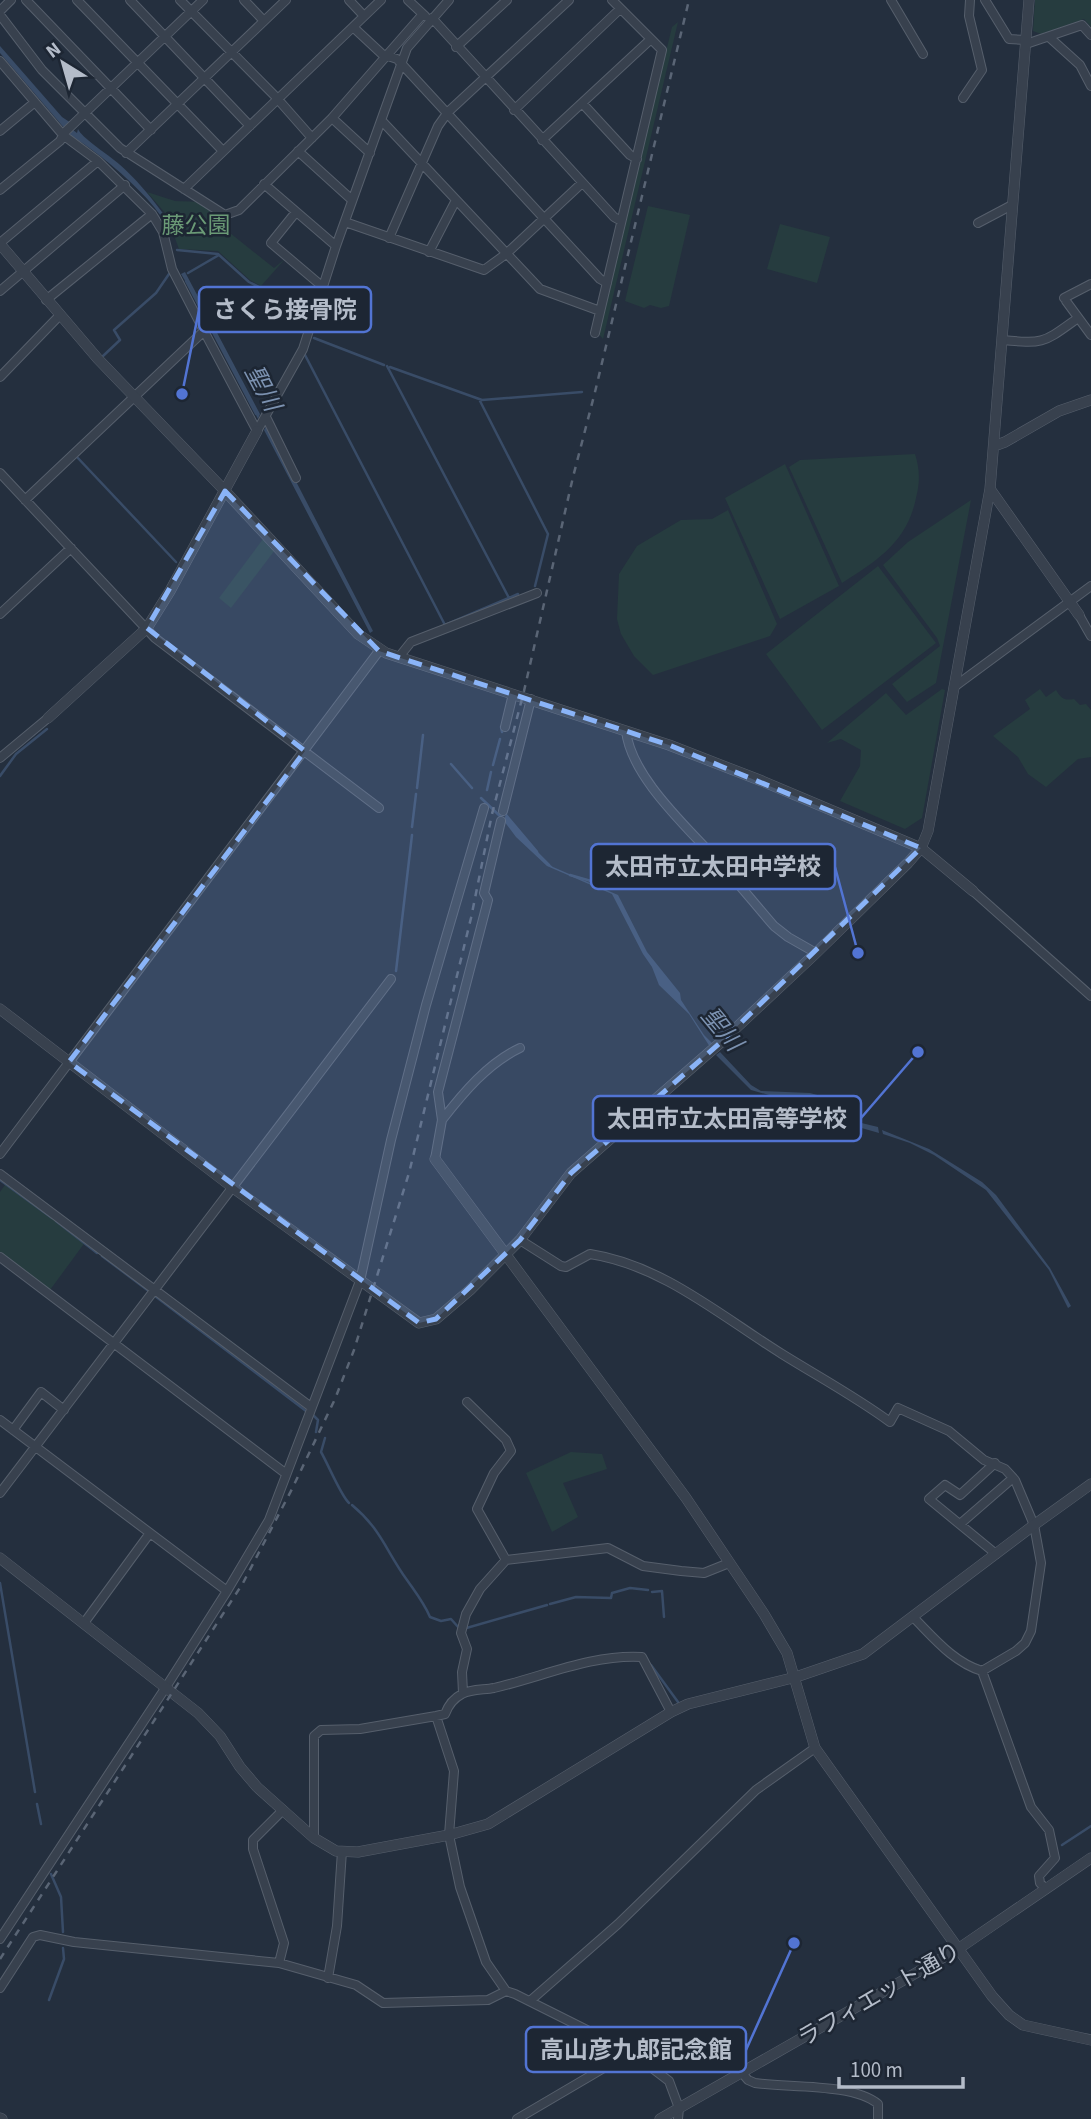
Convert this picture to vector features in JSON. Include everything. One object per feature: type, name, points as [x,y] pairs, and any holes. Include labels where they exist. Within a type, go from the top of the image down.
[{"type":"street","points":[[11,0],[0,13],[42,71],[126,153],[225,215],[239,210],[332,118],[387,55],[449,0]]},
{"type":"street","points":[[26,0],[151,130]]},
{"type":"street","points":[[77,0],[223,151]]},
{"type":"street","points":[[130,0],[250,126]]},
{"type":"street","points":[[180,0],[312,138]]},
{"type":"street","points":[[0,190],[61,141],[64,134],[203,0]]},
{"type":"street","points":[[244,0],[264,21]]},
{"type":"street","points":[[126,153],[285,0]]},
{"type":"street","points":[[349,0],[364,16]]},
{"type":"street","points":[[184,189],[381,0]]},
{"type":"street","points":[[408,0],[456,47],[614,218],[621,221]]},
{"type":"street","points":[[456,47],[507,0]]},
{"type":"street","points":[[389,238],[438,126],[447,113],[569,0]]},
{"type":"street","points":[[595,332],[662,50],[612,0]]},
{"type":"street","points":[[891,0],[923,54]]},
{"type":"street","points":[[963,98],[982,70],[969,16],[970,0]]},
{"type":"street","points":[[985,0],[1009,39],[1026,42],[1082,25],[1091,35]]},
{"type":"street","points":[[0,1009],[232,1187],[419,1323],[436,1320],[520,1240],[571,1173],[716,1047],[892,880],[921,848],[928,831],[990,489],[1029,0]]},
{"type":"street","points":[[514,110],[620,9]]},
{"type":"street","points":[[0,758],[147,628],[170,591],[303,349],[336,246],[407,48],[428,18]]},
{"type":"street","points":[[353,27],[382,54],[397,59],[402,64],[600,279],[607,283]]},
{"type":"street","points":[[1049,37],[1080,65],[1091,86]]},
{"type":"street","points":[[542,139],[651,39]]},
{"type":"street","points":[[0,61],[64,134],[125,185],[152,214],[163,232],[172,269],[204,331],[296,478]]},
{"type":"street","points":[[0,78],[8,71]]},
{"type":"street","points":[[0,131],[35,102]]},
{"type":"street","points":[[582,103],[636,159]]},
{"type":"street","points":[[332,118],[370,153]]},
{"type":"street","points":[[382,121],[540,289],[600,311]]},
{"type":"street","points":[[298,151],[352,200]]},
{"type":"street","points":[[98,161],[0,244],[46,300],[134,397],[358,634],[379,651],[531,699],[714,762],[921,848],[1091,996]]},
{"type":"street","points":[[345,222],[481,270],[489,268],[506,254],[582,183]]},
{"type":"street","points":[[264,184],[336,246]]},
{"type":"street","points":[[0,291],[125,185]]},
{"type":"street","points":[[429,252],[456,200]]},
{"type":"street","points":[[978,223],[1012,205]]},
{"type":"street","points":[[296,212],[271,243],[323,287]]},
{"type":"street","points":[[46,300],[152,214]]},
{"type":"street","points":[[1091,284],[1065,300],[1091,335]]},
{"type":"street","points":[[0,377],[60,315]]},
{"type":"street","points":[[1002,340],[1037,344],[1051,338],[1078,318]]},
{"type":"street","points":[[26,500],[204,331]]},
{"type":"street","points":[[994,446],[1059,411],[1091,400]]},
{"type":"street","points":[[0,473],[155,638],[379,808]]},
{"type":"street","points":[[990,489],[1071,602],[1091,636]]},
{"type":"street","points":[[0,614],[71,548]]},
{"type":"street","points":[[954,687],[1091,586]]},
{"type":"street","points":[[399,657],[411,642],[537,593]]},
{"type":"street","points":[[0,1154],[379,651]]},
{"type":"street","points":[[505,727],[513,694]]},
{"type":"street","points":[[503,811],[531,699]]},
{"type":"street","points":[[626,731],[629,746],[649,784],[667,806],[774,926],[816,953]]},
{"type":"street","points":[[0,1939],[166,1687],[268,1520],[360,1281],[394,1127],[426,1005],[484,808]]},
{"type":"street","points":[[501,821],[484,893],[488,900],[439,1092],[442,1120],[435,1159],[686,1498],[787,1653],[815,1748],[992,1996],[1009,2015],[1023,2025],[1091,2040]]},
{"type":"street","points":[[0,1493],[391,979]]},
{"type":"street","points":[[442,1120],[464,1092],[507,1054],[520,1048]]},
{"type":"street","points":[[0,1174],[311,1407]]},
{"type":"street","points":[[520,1240],[561,1266],[566,1267],[590,1254],[628,1262],[719,1312],[890,1422],[898,1408],[949,1431],[1013,1478],[1034,1525],[1041,1563],[1031,1631],[1025,1643],[1016,1651],[982,1671]]},
{"type":"street","points":[[0,1257],[285,1474]]},
{"type":"street","points":[[13,1430],[41,1392],[64,1410]]},
{"type":"street","points":[[467,1402],[506,1440],[511,1451],[494,1473],[477,1510],[506,1560]]},
{"type":"street","points":[[0,1420],[227,1591]]},
{"type":"street","points":[[995,1464],[960,1495],[945,1485],[929,1499],[996,1554]]},
{"type":"street","points":[[960,1524],[1013,1478]]},
{"type":"street","points":[[0,1558],[198,1713],[220,1737],[257,1787],[314,1839],[336,1851],[358,1852],[449,1835],[488,1824],[688,1704],[796,1677],[863,1654],[1091,1484]]},
{"type":"street","points":[[84,1623],[149,1533]]},
{"type":"street","points":[[463,1693],[462,1672],[467,1649],[461,1633],[466,1614],[480,1590],[506,1560],[608,1548],[643,1566],[695,1573],[704,1573],[729,1563]]},
{"type":"street","points":[[913,1617],[963,1663],[982,1671],[1031,1807],[1049,1830],[1055,1858],[1039,1876],[1040,1883],[1046,1889]]},
{"type":"street","points":[[314,1839],[314,1736],[320,1730],[360,1729],[445,1714],[448,1706],[463,1693],[494,1688],[569,1667],[635,1657],[642,1657],[671,1713]]},
{"type":"street","points":[[436,1716],[454,1771],[449,1835],[460,1887],[486,1962],[506,1992],[530,2001],[631,2052],[669,2081],[678,2114]]},
{"type":"street","points":[[530,2001],[618,1924],[756,1790],[815,1748]]},
{"type":"street","points":[[279,1963],[285,1943],[253,1849],[253,1840],[283,1810]]},
{"type":"street","points":[[328,1978],[337,1926],[342,1852]]},
{"type":"street","name":"ラフィエット通り","points":[[660,2119],[678,2114],[741,2073],[958,1950],[1091,1857]]},
{"type":"street","points":[[0,1988],[33,1937],[40,1935],[74,1942],[279,1963],[356,1985],[383,2003],[488,2000],[506,1992]]},
{"type":"street","points":[[517,2119],[631,2052]]},
{"type":"street","points":[[741,2073],[755,2083],[820,2088],[862,2095],[878,2104],[878,2119]]},
{"type":"highlighted area","points":[[225,491],[379,651],[669,745],[921,848],[720,1043],[571,1173],[520,1240],[470,1290],[436,1319],[419,1323],[69,1062],[305,751],[147,628]]},
{"type":"green space","points":[[1035,0],[1091,0],[1091,27],[1084,19],[1041,34],[1033,31]]},
{"type":"green space","points":[[678,22],[603,339],[598,333],[672,27]]},
{"type":"green space","name":"藤公園","points":[[147,192],[175,201],[204,202],[227,217],[230,233],[274,268],[285,259],[261,286],[250,280],[218,251],[179,249],[166,214]]},
{"type":"green space","points":[[648,206],[690,215],[669,306],[661,308],[650,305],[644,308],[625,301]]},
{"type":"green space","points":[[780,224],[830,237],[817,283],[767,269]]},
{"type":"green space","points":[[915,454],[919,471],[918,487],[906,527],[879,558],[842,583],[789,467],[800,460]]},
{"type":"green space","points":[[785,464],[839,586],[780,619],[725,498]]},
{"type":"green space","points":[[971,500],[936,683],[907,702],[892,684],[940,646],[937,638],[883,565],[908,542]]},
{"type":"green space","points":[[728,510],[777,624],[770,636],[653,675],[634,656],[621,634],[617,619],[619,574],[637,546],[681,520],[712,519]]},
{"type":"green space","points":[[263,539],[275,550],[231,608],[219,598]]},
{"type":"green space","points":[[878,566],[936,643],[822,730],[766,654]]},
{"type":"green space","points":[[942,689],[945,690],[922,818],[905,829],[840,801],[860,766],[861,750],[841,739],[827,743],[886,693],[906,715]]},
{"type":"green space","points":[[1040,689],[1046,697],[1056,690],[1063,698],[1074,699],[1080,705],[1086,704],[1091,710],[1091,757],[1078,759],[1046,787],[1028,774],[1018,757],[993,736],[1030,709],[1025,700]]},
{"type":"green space","points":[[7,1182],[86,1241],[50,1290],[0,1252],[0,1192]]},
{"type":"green space","points":[[571,1452],[602,1454],[607,1469],[563,1483],[578,1517],[552,1532],[526,1473]]},
{"type":"water","points":[[0,46],[62,117],[71,123],[65,129],[0,53]]},
{"type":"water","points":[[78,129],[121,165],[162,212],[172,228],[168,229],[152,204],[125,177],[69,135],[73,130],[77,133]]},
{"type":"water","points":[[185,272],[260,414],[258,419],[181,274]]},
{"type":"water","points":[[267,425],[373,631],[370,633],[264,430]]},
{"type":"water","points":[[506,813],[538,851],[539,856],[553,867],[618,895],[647,952],[680,993],[681,1000],[713,1044],[710,1047],[689,1014],[659,985],[612,894],[547,866],[516,837],[504,821]]},
{"type":"water","points":[[720,1052],[751,1085],[761,1091],[810,1093],[828,1098],[849,1120],[878,1127],[879,1133],[851,1125],[829,1102],[797,1095],[776,1097],[751,1090],[716,1055]]},
{"type":"water","points":[[882,1130],[929,1149],[982,1182],[996,1195],[1050,1268],[1071,1306],[1068,1308],[1049,1270],[986,1190],[934,1155],[883,1134]]},
{"type":"waterway","points":[[177,250],[218,254],[249,282],[269,292],[279,301]]},
{"type":"waterway","points":[[188,273],[219,255]]},
{"type":"waterway","points":[[103,356],[120,340],[114,330],[156,293],[169,274]]},
{"type":"waterway","name":"聖川","points":[[186,281],[256,414]]},
{"type":"waterway","points":[[314,338],[384,365]]},
{"type":"waterway","points":[[305,355],[445,625],[518,594]]},
{"type":"waterway","points":[[387,366],[509,598]]},
{"type":"waterway","points":[[390,367],[482,400],[582,392]]},
{"type":"waterway","points":[[479,399],[548,534],[535,586]]},
{"type":"waterway","points":[[76,456],[176,562]]},
{"type":"waterway","points":[[501,727],[502,732]]},
{"type":"waterway","points":[[0,776],[16,754],[47,729]]},
{"type":"waterway","points":[[417,788],[423,735]]},
{"type":"waterway","points":[[493,765],[500,739]]},
{"type":"waterway","name":"聖川","points":[[451,764],[472,788]]},
{"type":"waterway","points":[[487,790],[491,772]]},
{"type":"waterway","points":[[412,827],[416,794]]},
{"type":"waterway","name":"聖川","points":[[481,798],[502,818]]},
{"type":"waterway","points":[[396,971],[412,835]]},
{"type":"waterway","name":"聖川","points":[[536,852],[549,865]]},
{"type":"waterway","name":"聖川","points":[[570,875],[591,881],[603,888]]},
{"type":"waterway","points":[[0,1180],[52,1218]]},
{"type":"waterway","points":[[56,1221],[97,1253]]},
{"type":"waterway","points":[[102,1256],[150,1292]]},
{"type":"waterway","points":[[155,1296],[306,1411]]},
{"type":"waterway","points":[[313,1415],[318,1420],[316,1432]]},
{"type":"waterway","points":[[325,1438],[321,1452],[349,1503]]},
{"type":"waterway","points":[[352,1505],[377,1532],[430,1617],[441,1621],[451,1619],[459,1628]]},
{"type":"waterway","points":[[0,1583],[35,1792]]},
{"type":"waterway","points":[[550,1604],[576,1597],[611,1598],[612,1593],[630,1588],[648,1590]]},
{"type":"waterway","points":[[652,1592],[662,1591],[664,1617]]},
{"type":"waterway","points":[[463,1629],[547,1605]]},
{"type":"waterway","points":[[651,1665],[678,1702]]},
{"type":"waterway","points":[[37,1804],[41,1824]]},
{"type":"waterway","points":[[1062,1845],[1091,1826]]},
{"type":"waterway","points":[[51,1874],[61,1897],[63,1932]]},
{"type":"waterway","points":[[49,2000],[64,1959],[63,1948]]},
{"type":"railway","points":[[0,1959],[243,1583],[335,1399],[354,1350],[409,1173],[471,918],[492,814],[524,691],[689,0]]},
{"type":"place","name":"さくら接骨院","points":[[182,394]]},
{"type":"place","name":"太田市立太田中学校","points":[[858,953]]},
{"type":"place","name":"太田市立太田高等学校","points":[[918,1052]]},
{"type":"place","name":"高山彦九郎記念館","points":[[794,1943]]}]
